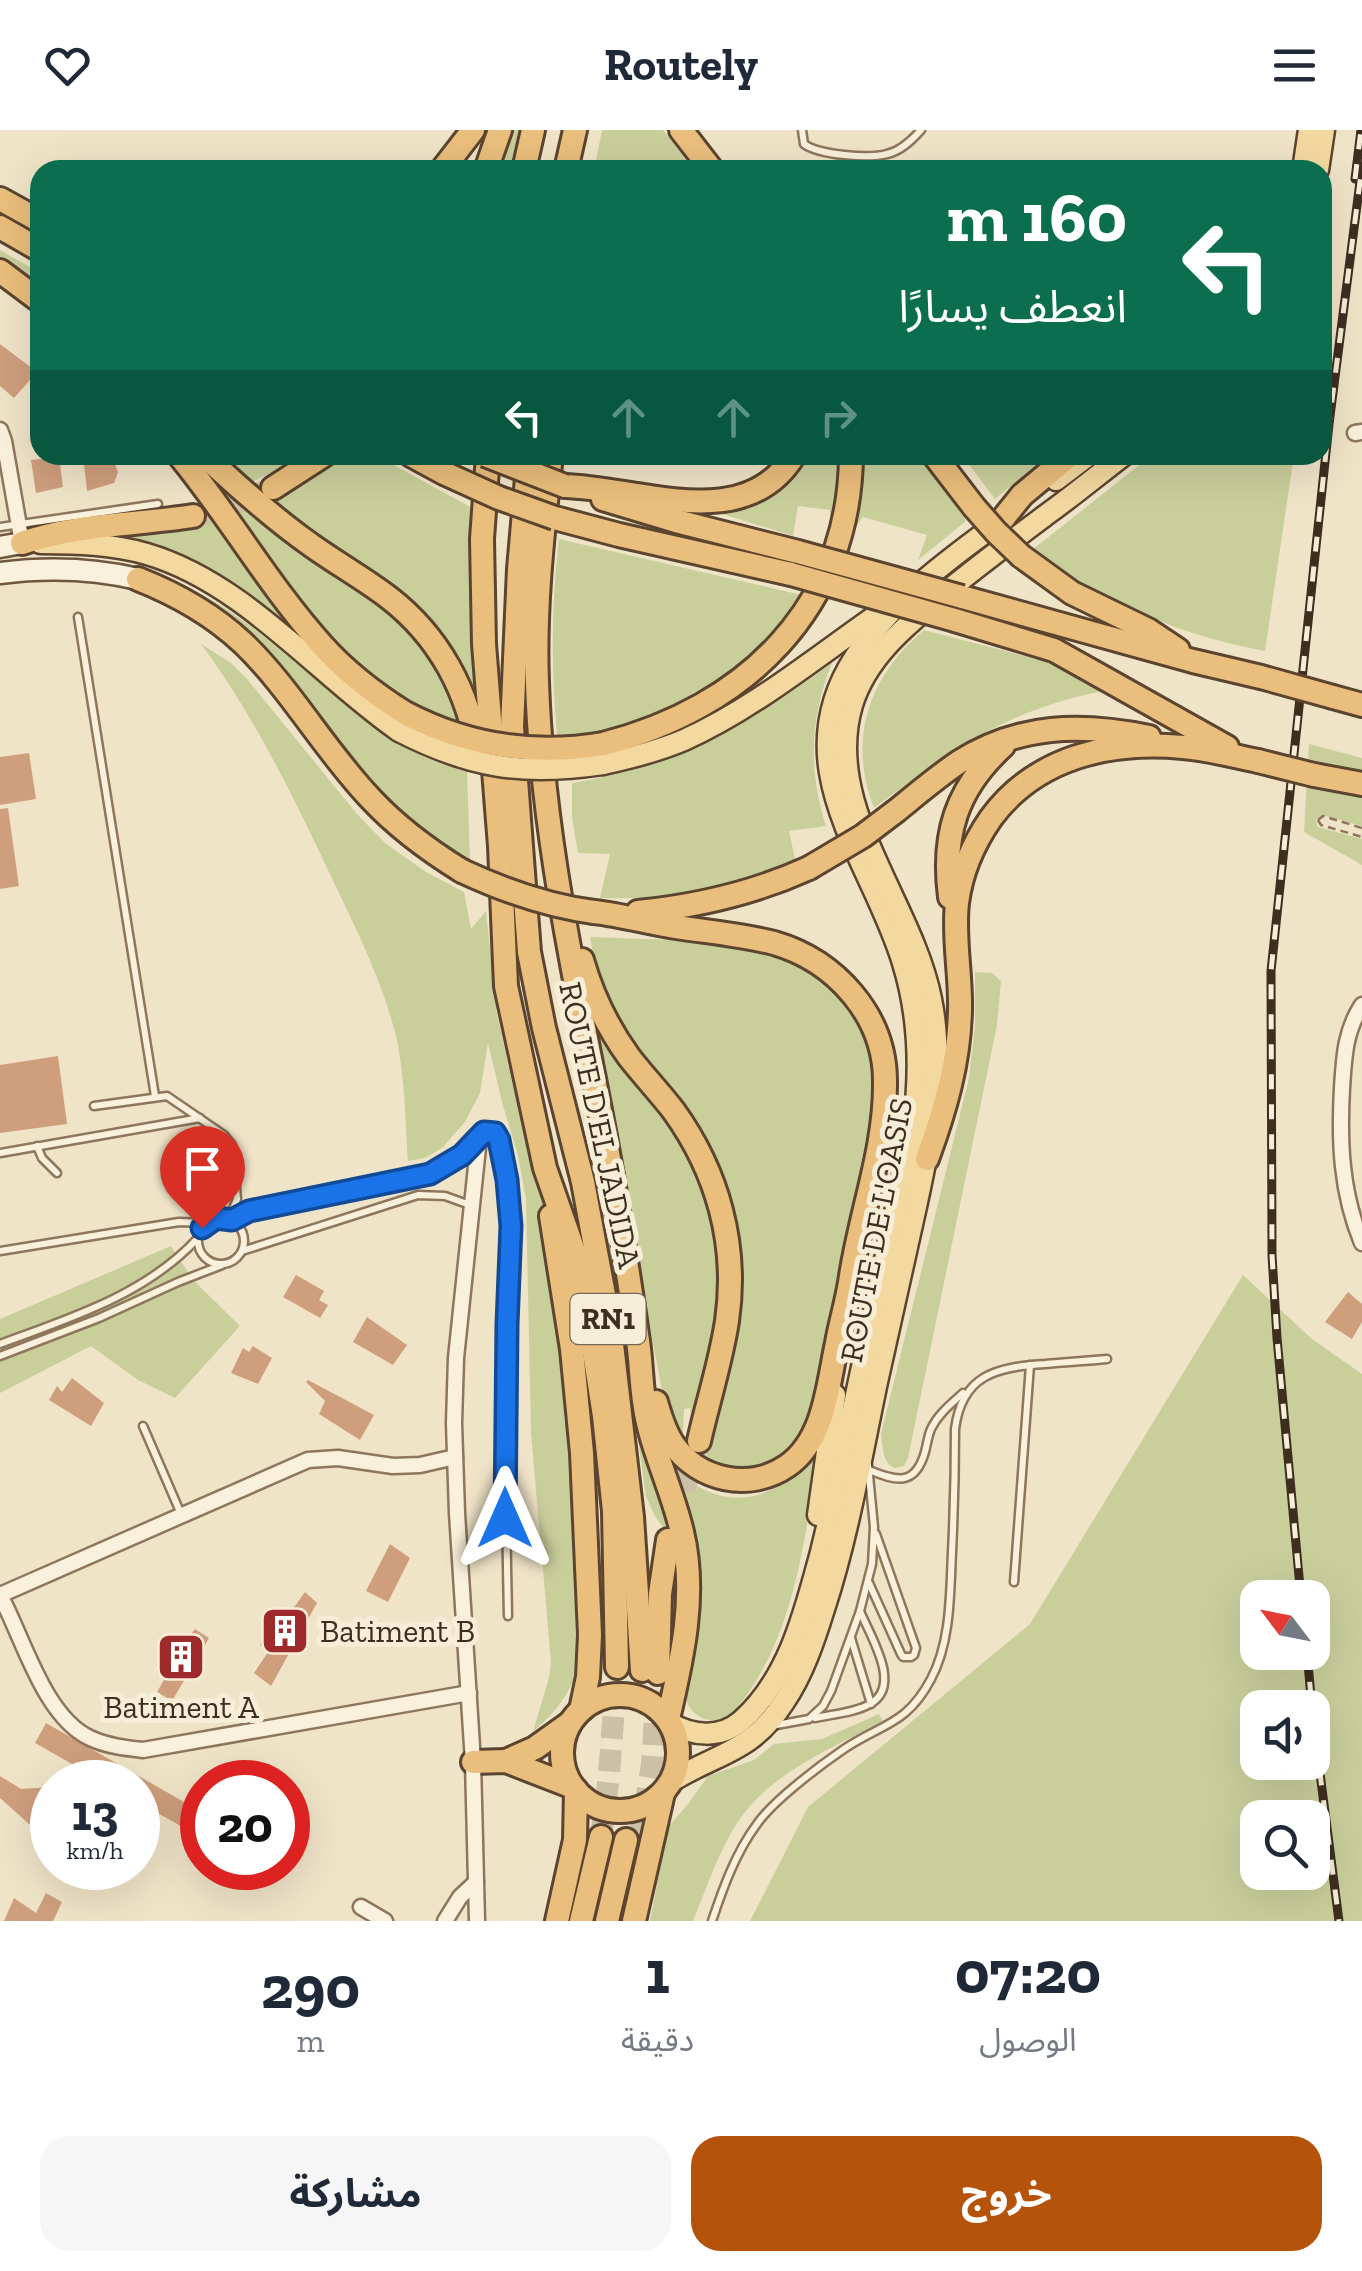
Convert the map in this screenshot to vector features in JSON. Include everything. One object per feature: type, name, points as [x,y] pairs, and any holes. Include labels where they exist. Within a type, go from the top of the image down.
[{"type":"highway","points":[[450,160],[473,130]]},
{"type":"highway","points":[[490,160],[500,130]]},
{"type":"highway","points":[[526,160],[533,130]]},
{"type":"highway","points":[[568,160],[575,130]]},
{"type":"highway","points":[[582,160],[588,130]]},
{"type":"highway","points":[[681,130],[704,160]]},
{"type":"highway","points":[[0,197],[30,208]]},
{"type":"highway","points":[[0,197],[30,215]]},
{"type":"highway","points":[[0,227],[30,244]]},
{"type":"highway","points":[[0,271],[30,294]]},
{"type":"highway","points":[[187,465],[322,646],[402,722],[501,746],[603,754],[702,707],[744,679],[781,644],[831,561],[845,516],[850,465]]},
{"type":"highway","points":[[215,465],[292,532],[401,607],[439,650],[468,708],[500,846]]},
{"type":"highway","points":[[273,488],[309,465]]},
{"type":"highway","points":[[429,465],[498,498],[556,518],[794,563]]},
{"type":"highway","name":"RN1","points":[[486,465],[484,644],[500,846]]},
{"type":"highway","points":[[511,465],[794,563],[959,609],[1261,677],[1362,705]]},
{"type":"highway","name":"ROUTE D'EL JADIDA","points":[[528,465],[512,727],[530,952],[583,1182],[610,1327],[650,1672],[668,1540]]},
{"type":"highway","points":[[550,465],[540,564],[537,680],[542,759],[574,983],[605,1133],[639,1346],[644,1402],[682,1534],[688,1581],[686,1626],[669,1721]]},
{"type":"highway","points":[[565,486],[687,501],[728,501],[764,487],[786,465]]},
{"type":"highway","points":[[942,465],[996,532],[1021,556],[1072,592],[1148,630],[1193,661]]},
{"type":"highway","points":[[949,465],[956,484]]},
{"type":"highway","points":[[1000,521],[1022,495],[1058,465]]},
{"type":"highway","points":[[13,538],[193,516]]},
{"type":"highway","points":[[138,579],[190,604],[244,644],[369,798],[412,838],[462,871],[522,896],[564,908],[790,949],[835,976],[859,1002],[876,1032],[884,1066],[884,1107],[828,1389],[806,1448],[785,1468],[771,1475],[740,1481],[710,1475],[684,1457],[671,1442],[639,1346]]},
{"type":"highway","points":[[959,609],[1070,658],[1189,727],[1258,760]]},
{"type":"highway","points":[[605,913],[672,909],[729,898],[783,880],[846,847],[961,761],[1017,736],[1051,729],[1086,727],[1152,737],[1362,784]]},
{"type":"highway","points":[[956,920],[948,864],[951,826],[978,772],[1017,736]]},
{"type":"highway","points":[[927,1159],[945,1106],[957,1052],[960,1008],[956,920],[960,882],[974,846],[996,812],[1020,786],[1050,767],[1083,754],[1134,746],[1186,747]]},
{"type":"highway","name":"ROUTE D'EL JADIDA","points":[[500,846],[506,986],[545,1168],[575,1254],[604,1416],[614,1512],[617,1667]]},
{"type":"highway","points":[[554,856],[585,970],[604,1016],[630,1059],[688,1132],[709,1173],[724,1216],[730,1268],[727,1321],[699,1440]]},
{"type":"highway","points":[[545,1168],[572,1349],[582,1453],[590,1635],[588,1677],[562,1749],[564,1769],[575,1789],[575,1840],[558,1921]]},
{"type":"highway","points":[[506,1761],[548,1740],[602,1698],[626,1695],[650,1703],[669,1721],[678,1757],[634,1921]]},
{"type":"highway","points":[[473,1762],[506,1761],[575,1789],[595,1806],[618,1811],[642,1807],[667,1787]]},
{"type":"highway","points":[[580,1921],[601,1837]]},
{"type":"highway","points":[[606,1921],[633,1841],[623,1921]]},
{"type":"main road","points":[[1304,160],[1309,130]]},
{"type":"main road","points":[[1320,160],[1324,130]]},
{"type":"main road","name":"ROUTE DE L'OASIS","points":[[669,1721],[688,1732],[726,1730],[742,1720],[787,1657],[812,1584],[841,1468],[913,1128],[919,1071],[918,1029],[902,960],[840,816],[828,768],[828,740],[836,695],[868,639],[914,588],[1076,465]]},
{"type":"main road","name":"ROUTE DE L'OASIS","points":[[667,1787],[742,1746],[765,1727],[794,1685],[816,1635],[840,1554],[927,1159],[936,1063],[931,999],[908,926],[861,826],[854,800],[846,747],[853,702],[874,661],[909,624],[986,559],[1111,465]]},
{"type":"main road","points":[[13,538],[128,549],[190,571],[252,612],[354,698],[402,722]]},
{"type":"main road","points":[[0,574],[60,568],[138,579]]},
{"type":"main road","points":[[603,754],[657,750],[708,728],[914,588]]},
{"type":"main road","points":[[812,1584],[847,1304]]},
{"type":"street","points":[[0,430],[13,538]]},
{"type":"street","points":[[1362,1005],[1344,1046],[1339,1130],[1343,1178],[1362,1243]]},
{"type":"street","points":[[477,1921],[473,1762],[455,1458],[456,1358],[478,1138]]},
{"type":"street","points":[[455,1458],[393,1466],[338,1458],[308,1460],[0,1594],[58,1713],[87,1738],[114,1746],[143,1750],[469,1693]]},
{"type":"street","points":[[445,1921],[460,1897],[476,1882]]},
{"type":"street","points":[[361,1907],[385,1921]]},
{"type":"lane","points":[[802,130],[804,144],[812,150],[859,156],[887,154],[905,146],[921,130]]},
{"type":"lane","points":[[0,527],[13,538],[158,504]]},
{"type":"lane","points":[[78,618],[155,1096]]},
{"type":"lane","points":[[94,1106],[155,1096],[172,1098],[228,1138],[234,1150],[237,1199],[230,1219]]},
{"type":"lane","points":[[0,1152],[200,1118]]},
{"type":"lane","points":[[0,1251],[180,1222],[230,1219],[249,1211],[430,1174],[462,1155],[488,1131],[498,1136],[510,1203],[505,1421],[508,1616]]},
{"type":"lane","points":[[37,1146],[42,1158],[57,1173]]},
{"type":"lane","points":[[0,1356],[234,1260],[242,1251],[418,1195],[445,1196],[473,1206]]},
{"type":"lane","points":[[230,1219],[243,1234],[242,1251]]},
{"type":"lane","points":[[0,1344],[141,1286],[198,1239],[206,1223]]},
{"type":"lane","points":[[198,1239],[204,1258],[222,1265]]},
{"type":"lane","points":[[869,1470],[896,1480],[913,1474],[938,1418],[984,1376],[1030,1365],[1107,1359]]},
{"type":"lane","points":[[1014,1582],[1030,1365]]},
{"type":"lane","points":[[712,1921],[742,1848],[759,1820],[846,1747],[892,1724],[913,1706],[931,1680],[941,1657],[950,1605],[957,1414],[972,1386]]},
{"type":"lane","points":[[143,1426],[181,1515]]},
{"type":"lane","points":[[809,1719],[828,1699],[868,1582],[874,1527],[864,1443]]},
{"type":"lane","points":[[868,1582],[901,1654],[911,1658],[916,1648],[874,1527]]},
{"type":"lane","points":[[765,1727],[871,1704],[884,1687],[885,1672],[860,1611]]},
{"type":"lane","points":[[850,1636],[871,1704]]},
{"type":"path","points":[[1362,828],[1322,816],[1318,820],[1321,825],[1362,837]]},
{"type":"green space","points":[[514,130],[524,130],[517,160],[503,160]]},
{"type":"green space","points":[[602,130],[663,130],[686,160],[596,160]]},
{"type":"green space","points":[[0,250],[30,267],[30,279],[0,257]]},
{"type":"green space","points":[[228,465],[285,465],[248,484]]},
{"type":"green space","points":[[323,465],[393,465],[474,509],[473,696],[464,675],[263,504]]},
{"type":"green space","points":[[843,465],[832,537],[830,510],[798,506],[793,536],[716,512],[769,495],[799,468]]},
{"type":"green space","points":[[858,465],[929,465],[966,521],[918,560],[927,535],[863,517],[847,539]]},
{"type":"green space","points":[[970,465],[1036,465],[995,499]]},
{"type":"green space","points":[[1139,465],[1293,465],[1265,651],[1202,636],[1142,614],[1086,585],[1032,550]]},
{"type":"green space","points":[[198,467],[352,580],[415,635],[448,690],[457,722],[403,701],[334,647]]},
{"type":"green space","points":[[212,520],[307,643],[241,589],[185,557],[155,547],[80,535]]},
{"type":"green space","points":[[559,539],[806,596],[759,654],[699,699],[620,730],[557,735],[553,637]]},
{"type":"green space","points":[[131,567],[207,597],[261,634],[399,743],[432,760],[467,769],[470,861],[401,816],[168,582]]},
{"type":"green space","points":[[924,630],[1040,660],[1104,691],[1037,709],[981,735],[874,808],[863,758],[868,710],[889,668]]},
{"type":"green space","points":[[201,644],[231,663],[247,679],[385,843],[426,872],[464,892],[471,929],[486,911],[497,1014],[547,1226],[572,1495],[577,1670],[560,1704],[533,1731],[551,1662],[531,1433],[526,1199],[488,1043],[480,1093],[465,1122],[442,1148],[425,1158],[408,1161],[400,1057],[372,966],[270,754]]},
{"type":"green space","points":[[832,663],[819,703],[814,744],[816,784],[826,826],[789,831],[795,859],[748,878],[700,890],[651,897],[600,898],[610,854],[578,853],[572,783],[645,766],[710,740],[770,706]]},
{"type":"green space","points":[[1309,744],[1362,758],[1362,826],[1322,815],[1316,820],[1318,827],[1362,839],[1362,865],[1304,832]]},
{"type":"green space","points":[[590,937],[728,942],[760,949],[815,974],[853,1015],[865,1041],[872,1071],[873,1104],[812,1404],[798,1440],[786,1457],[748,1474],[709,1463],[706,1453],[741,1274],[733,1208],[719,1168],[699,1130],[616,1018],[600,979]]},
{"type":"green space","points":[[975,972],[992,973],[1001,981],[997,1025],[908,1458],[904,1466],[895,1468],[885,1458],[881,1434],[969,1078],[975,1026]]},
{"type":"green space","points":[[594,1025],[645,1087],[693,1158],[720,1240],[718,1312],[692,1430],[690,1408],[684,1409],[683,1438],[662,1391]]},
{"type":"green space","points":[[171,1246],[193,1280],[240,1326],[175,1398],[138,1380],[91,1346],[0,1393],[0,1319]]},
{"type":"green space","points":[[1243,1275],[1312,1339],[1362,1374],[1362,1921],[750,1921],[808,1807],[1030,1624]]},
{"type":"green space","points":[[637,1409],[670,1513],[682,1580],[667,1677],[670,1537],[646,1497],[634,1410]]},
{"type":"green space","points":[[816,1449],[819,1451],[798,1572],[768,1659],[737,1708],[721,1719],[700,1717],[690,1708],[685,1692],[699,1609],[697,1555],[690,1519],[672,1467],[711,1493],[749,1497],[784,1482]]},
{"type":"green space","points":[[879,1714],[883,1721],[797,1767],[743,1814],[715,1866],[693,1921],[650,1921],[668,1827],[708,1776],[754,1760],[774,1744],[822,1739]]},
{"type":"building","points":[[0,344],[30,367],[30,380],[14,398],[0,386]]},
{"type":"building","points":[[32,465],[60,465],[63,487],[36,493]]},
{"type":"building","points":[[84,465],[115,465],[118,472],[114,483],[87,491]]},
{"type":"building","points":[[29,753],[36,799],[0,805],[0,757]]},
{"type":"building","points":[[8,808],[19,886],[0,889],[0,809]]},
{"type":"building","points":[[58,1056],[67,1124],[0,1133],[0,1065]]},
{"type":"building","points":[[296,1275],[324,1291],[319,1300],[328,1305],[320,1318],[283,1297]]},
{"type":"building","points":[[1348,1292],[1362,1304],[1362,1322],[1352,1339],[1325,1322]]},
{"type":"building","points":[[367,1317],[407,1345],[393,1365],[353,1342]]},
{"type":"building","points":[[253,1346],[272,1358],[258,1384],[231,1373],[243,1348],[249,1352]]},
{"type":"building","points":[[72,1378],[104,1403],[91,1426],[49,1400],[57,1386],[62,1392]]},
{"type":"building","points":[[308,1380],[374,1415],[360,1440],[319,1414],[325,1401]]},
{"type":"building","points":[[390,1544],[410,1558],[388,1602],[366,1591]]},
{"type":"building","name":"Batiment B","points":[[305,1592],[317,1603],[271,1686],[254,1673],[268,1652],[260,1645],[277,1613],[287,1617]]},
{"type":"building","name":"Batiment A","points":[[195,1629],[209,1638],[172,1701],[157,1692],[165,1678],[157,1672],[175,1634],[185,1641]]},
{"type":"building","points":[[46,1723],[111,1760],[65,1760],[35,1743]]},
{"type":"building","points":[[0,1776],[21,1789],[30,1788],[30,1824],[29,1824],[0,1798]]},
{"type":"building","points":[[160,1788],[180,1800],[180,1826],[160,1814]]},
{"type":"building","points":[[46,1893],[62,1902],[53,1921],[4,1921],[14,1898],[36,1913]]},
{"type":"tunnel","points":[[193,516],[265,491]]},
{"type":"tunnel","points":[[674,1522],[697,1448]]},
{"type":"tunnel","points":[[601,1837],[617,1667]]},
{"type":"tunnel","points":[[639,1843],[652,1764],[658,1673]]},
{"type":"railway","points":[[1355,179],[1361,130]]},
{"type":"railway","points":[[1332,401],[1362,166]]},
{"type":"railway","points":[[1299,1580],[1272,1255],[1271,971],[1325,465]]},
{"type":"railway","points":[[1309,1670],[1310,1690]]},
{"type":"railway","points":[[1321,1780],[1339,1921]]},
{"type":"place","name":"Batiment B","points":[[285,1631]]},
{"type":"place","name":"Batiment A","points":[[181,1657]]},
{"type":"route","points":[[202,1228],[216,1218],[232,1220],[249,1211],[430,1174],[462,1155],[484,1132],[495,1133],[507,1180],[511,1226],[505,1518]]}]
